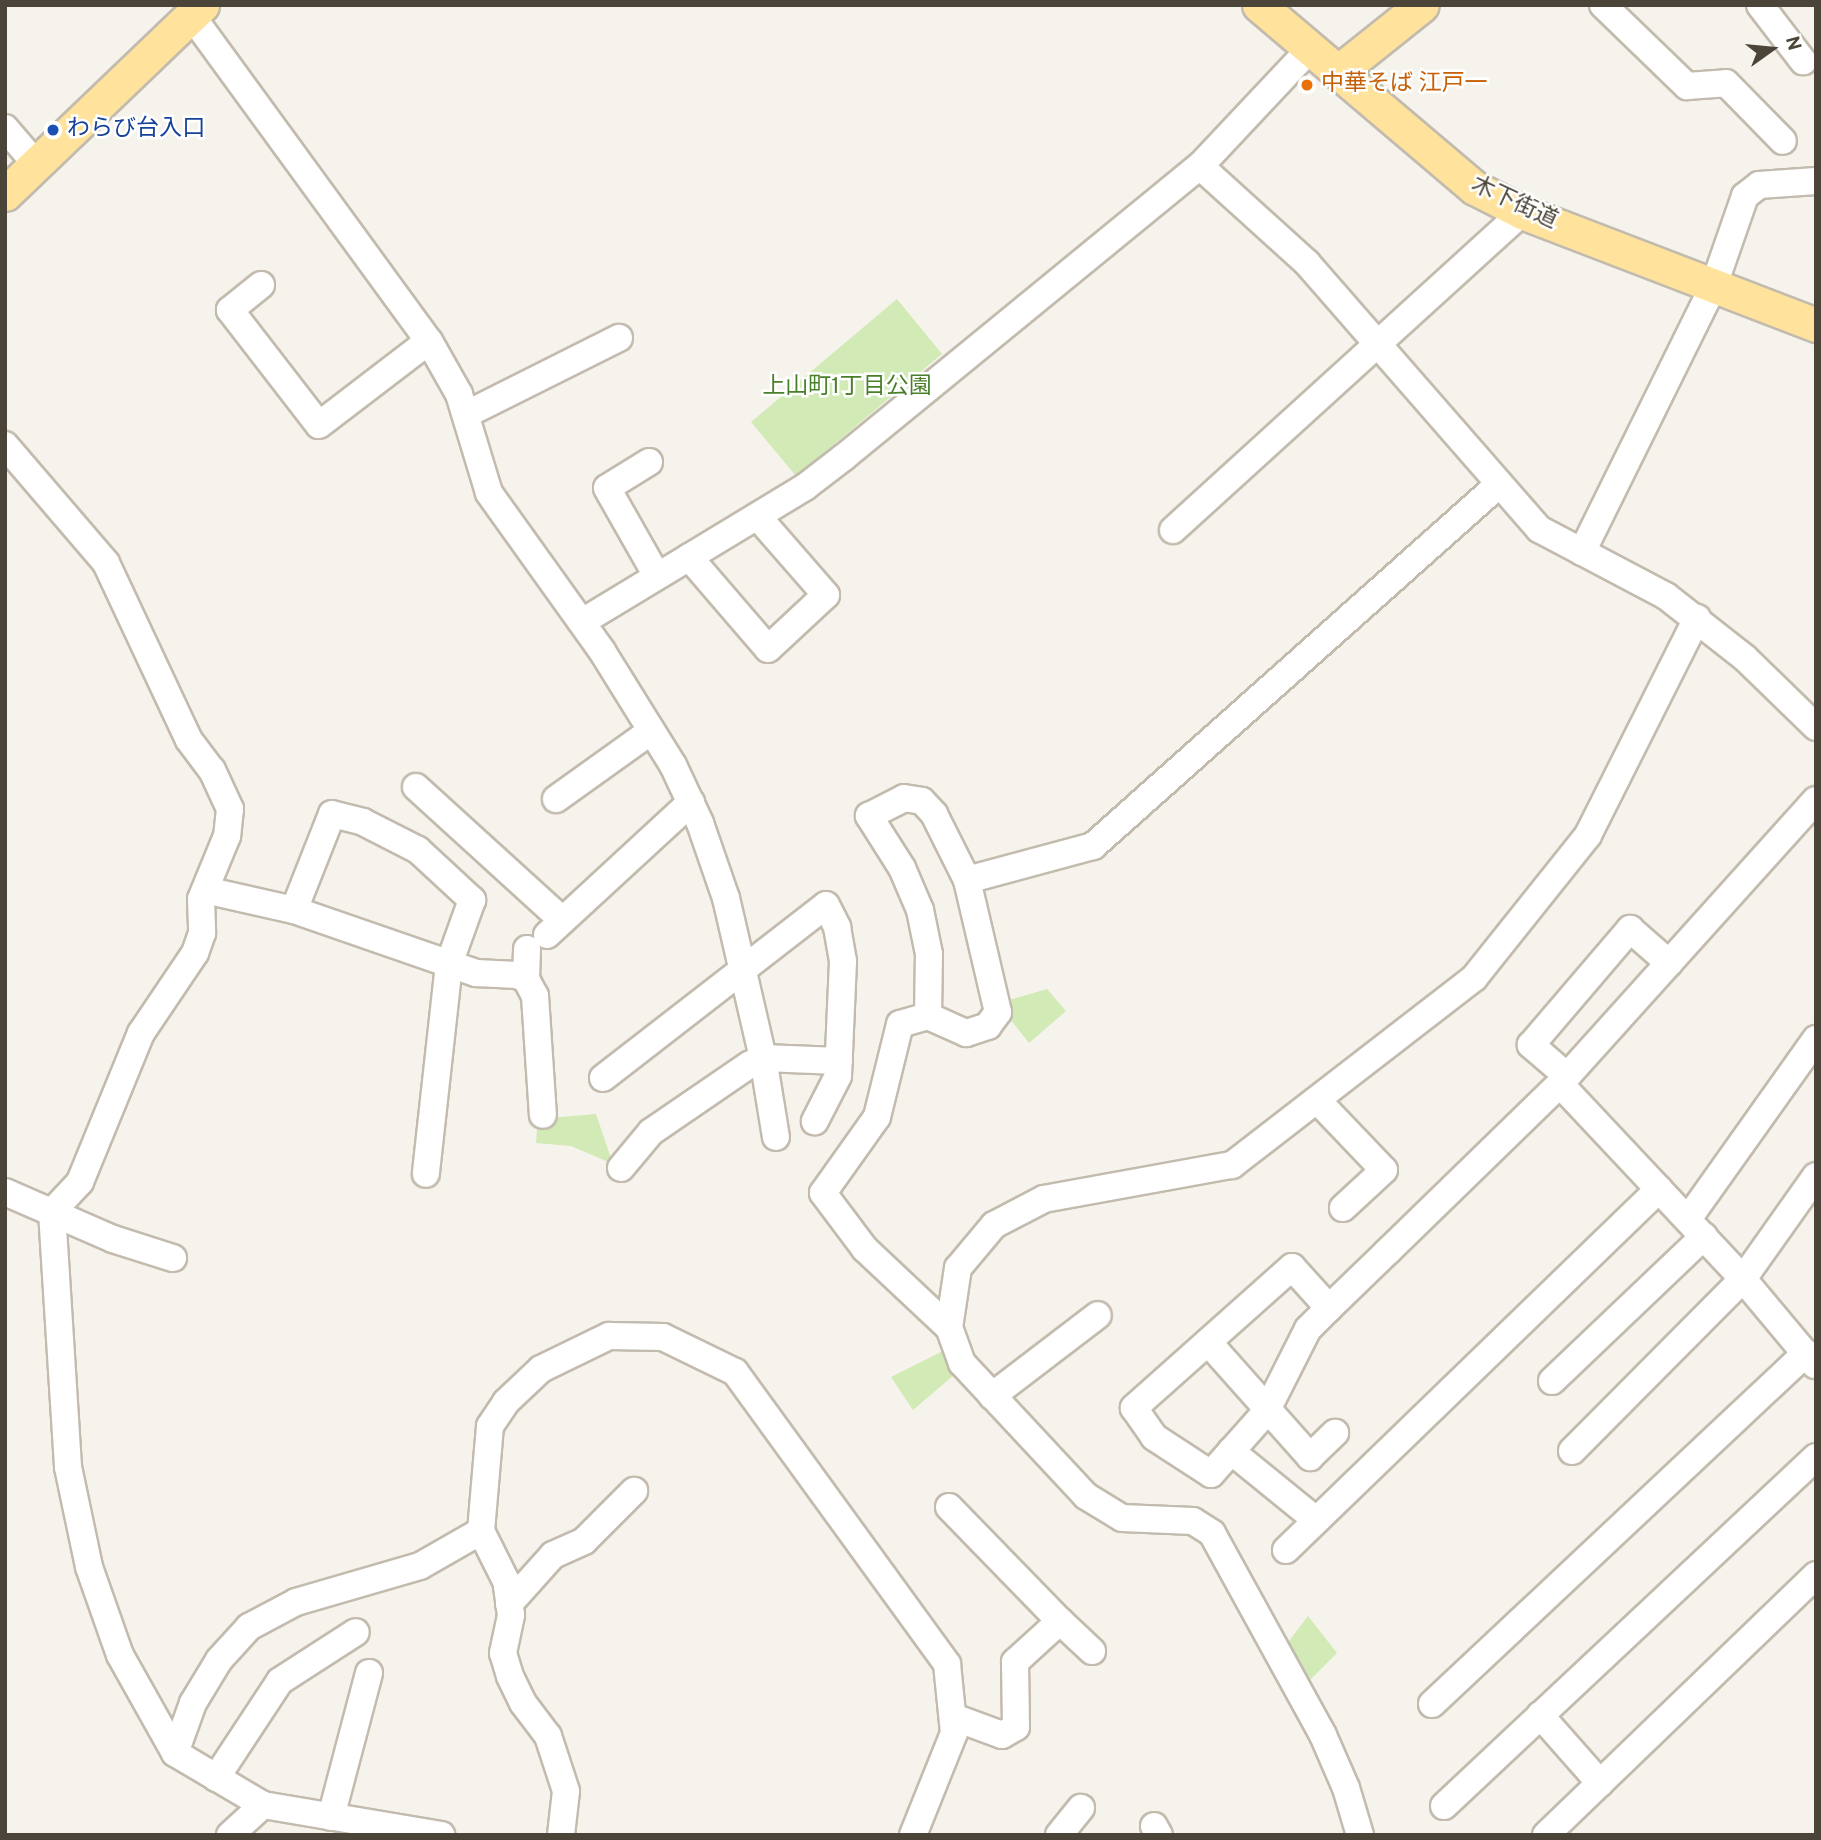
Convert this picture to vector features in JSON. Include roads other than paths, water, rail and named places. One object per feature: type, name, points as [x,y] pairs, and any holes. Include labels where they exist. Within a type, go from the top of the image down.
[{"type":"main road","name":"木下街道","points":[[1259,5],[1455,174],[1522,212],[1816,325]]},
{"type":"main road","points":[[1338,72],[1412,9]]},
{"type":"main road","points":[[5,194],[196,10]]},
{"type":"street","points":[[1603,5],[1687,86],[1726,83],[1783,141]]},
{"type":"street","points":[[1760,5],[1803,61]]},
{"type":"street","points":[[196,10],[398,293],[429,341],[467,414],[489,493],[539,568],[582,622],[651,731],[691,802],[726,898],[745,970],[776,1137]]},
{"type":"street","points":[[582,622],[758,517],[844,457],[1200,166],[1310,49]]},
{"type":"street","points":[[5,128],[36,164]]},
{"type":"street","points":[[1200,166],[1307,263],[1379,342],[1497,486],[1539,529],[1666,596],[1697,618],[1816,727]]},
{"type":"street","points":[[1582,552],[1714,285],[1745,195],[1759,185],[1816,181]]},
{"type":"street","points":[[1173,530],[1522,212]]},
{"type":"street","points":[[261,285],[230,310],[319,425],[429,341]]},
{"type":"street","points":[[467,414],[619,338]]},
{"type":"street","points":[[5,445],[106,563],[189,740],[228,798],[230,823],[205,890],[202,933],[190,964],[141,1033],[80,1182],[52,1212],[68,1467],[89,1567],[120,1655],[175,1753],[263,1805],[441,1835]]},
{"type":"street","points":[[649,462],[607,488],[657,576]]},
{"type":"street","points":[[967,880],[1093,846],[1497,486]]},
{"type":"street","points":[[690,557],[768,649],[826,595],[758,517]]},
{"type":"street","points":[[949,1328],[958,1268],[994,1225],[1044,1199],[1232,1165],[1474,978],[1543,897],[1588,835],[1697,618]]},
{"type":"street","points":[[556,799],[651,731]]},
{"type":"street","points":[[416,787],[546,935]]},
{"type":"street","points":[[928,1016],[929,954],[920,909],[902,868],[869,816],[904,798],[922,801],[934,814],[967,880],[998,1012],[988,1026],[966,1033],[928,1016],[900,1024],[877,1117],[823,1193],[864,1249],[949,1328],[962,1363],[1086,1496],[1122,1518],[1193,1521],[1212,1533],[1323,1735],[1353,1831]]},
{"type":"street","points":[[1329,1308],[1292,1267],[1134,1409],[1154,1437],[1211,1474],[1266,1412],[1308,1329],[1563,1080],[1816,800]]},
{"type":"street","points":[[526,979],[546,935],[691,802]]},
{"type":"street","points":[[294,910],[332,814],[363,822],[418,850],[472,900],[449,964],[426,1174]]},
{"type":"street","points":[[205,890],[294,910],[449,964],[526,979]]},
{"type":"street","points":[[603,1078],[826,905],[837,927],[843,961],[839,1061],[838,1076],[815,1121]]},
{"type":"street","points":[[1432,1704],[1811,1359],[1743,1279],[1531,1045],[1630,929],[1669,963]]},
{"type":"street","points":[[526,979],[535,996],[543,1115]]},
{"type":"street","points":[[1552,1381],[1696,1228],[1816,1039]]},
{"type":"street","points":[[621,1168],[651,1132],[763,1058],[839,1061]]},
{"type":"street","points":[[1318,1101],[1384,1170],[1343,1208]]},
{"type":"street","points":[[1572,1451],[1743,1279],[1816,1176]]},
{"type":"street","points":[[1286,1550],[1659,1189]]},
{"type":"street","points":[[5,1192],[113,1239],[173,1258]]},
{"type":"street","points":[[992,1396],[1098,1315]]},
{"type":"street","points":[[561,1835],[566,1791],[548,1736],[523,1703],[503,1653],[509,1604],[506,1581],[481,1531],[490,1426],[506,1402],[541,1369],[573,1349],[609,1336],[663,1336],[735,1372],[929,1635],[947,1664],[954,1733],[913,1835]]},
{"type":"street","points":[[1208,1342],[1266,1412],[1310,1458],[1335,1433]]},
{"type":"street","points":[[1231,1451],[1316,1520]]},
{"type":"street","points":[[1444,1806],[1816,1457]]},
{"type":"street","points":[[509,1604],[553,1555],[584,1541],[634,1491]]},
{"type":"street","points":[[949,1507],[1092,1651]]},
{"type":"street","points":[[175,1753],[193,1703],[219,1660],[249,1627],[296,1602],[419,1566],[481,1531]]},
{"type":"street","points":[[1546,1835],[1816,1575]]},
{"type":"street","points":[[953,1717],[1002,1735],[1016,1727],[1016,1661],[1060,1621]]},
{"type":"street","points":[[216,1778],[280,1681],[356,1632]]},
{"type":"street","points":[[331,1816],[369,1673]]},
{"type":"street","points":[[1540,1716],[1600,1783]]},
{"type":"street","points":[[230,1835],[263,1805]]},
{"type":"street","points":[[1059,1835],[1081,1808]]},
{"type":"place","name":"中華そば 江戸一","points":[[1307,85]]},
{"type":"place","name":"わらび台入口","points":[[53,130]]},
{"type":"park label","name":"上山町1丁目公園","points":[[847,388]]}]
